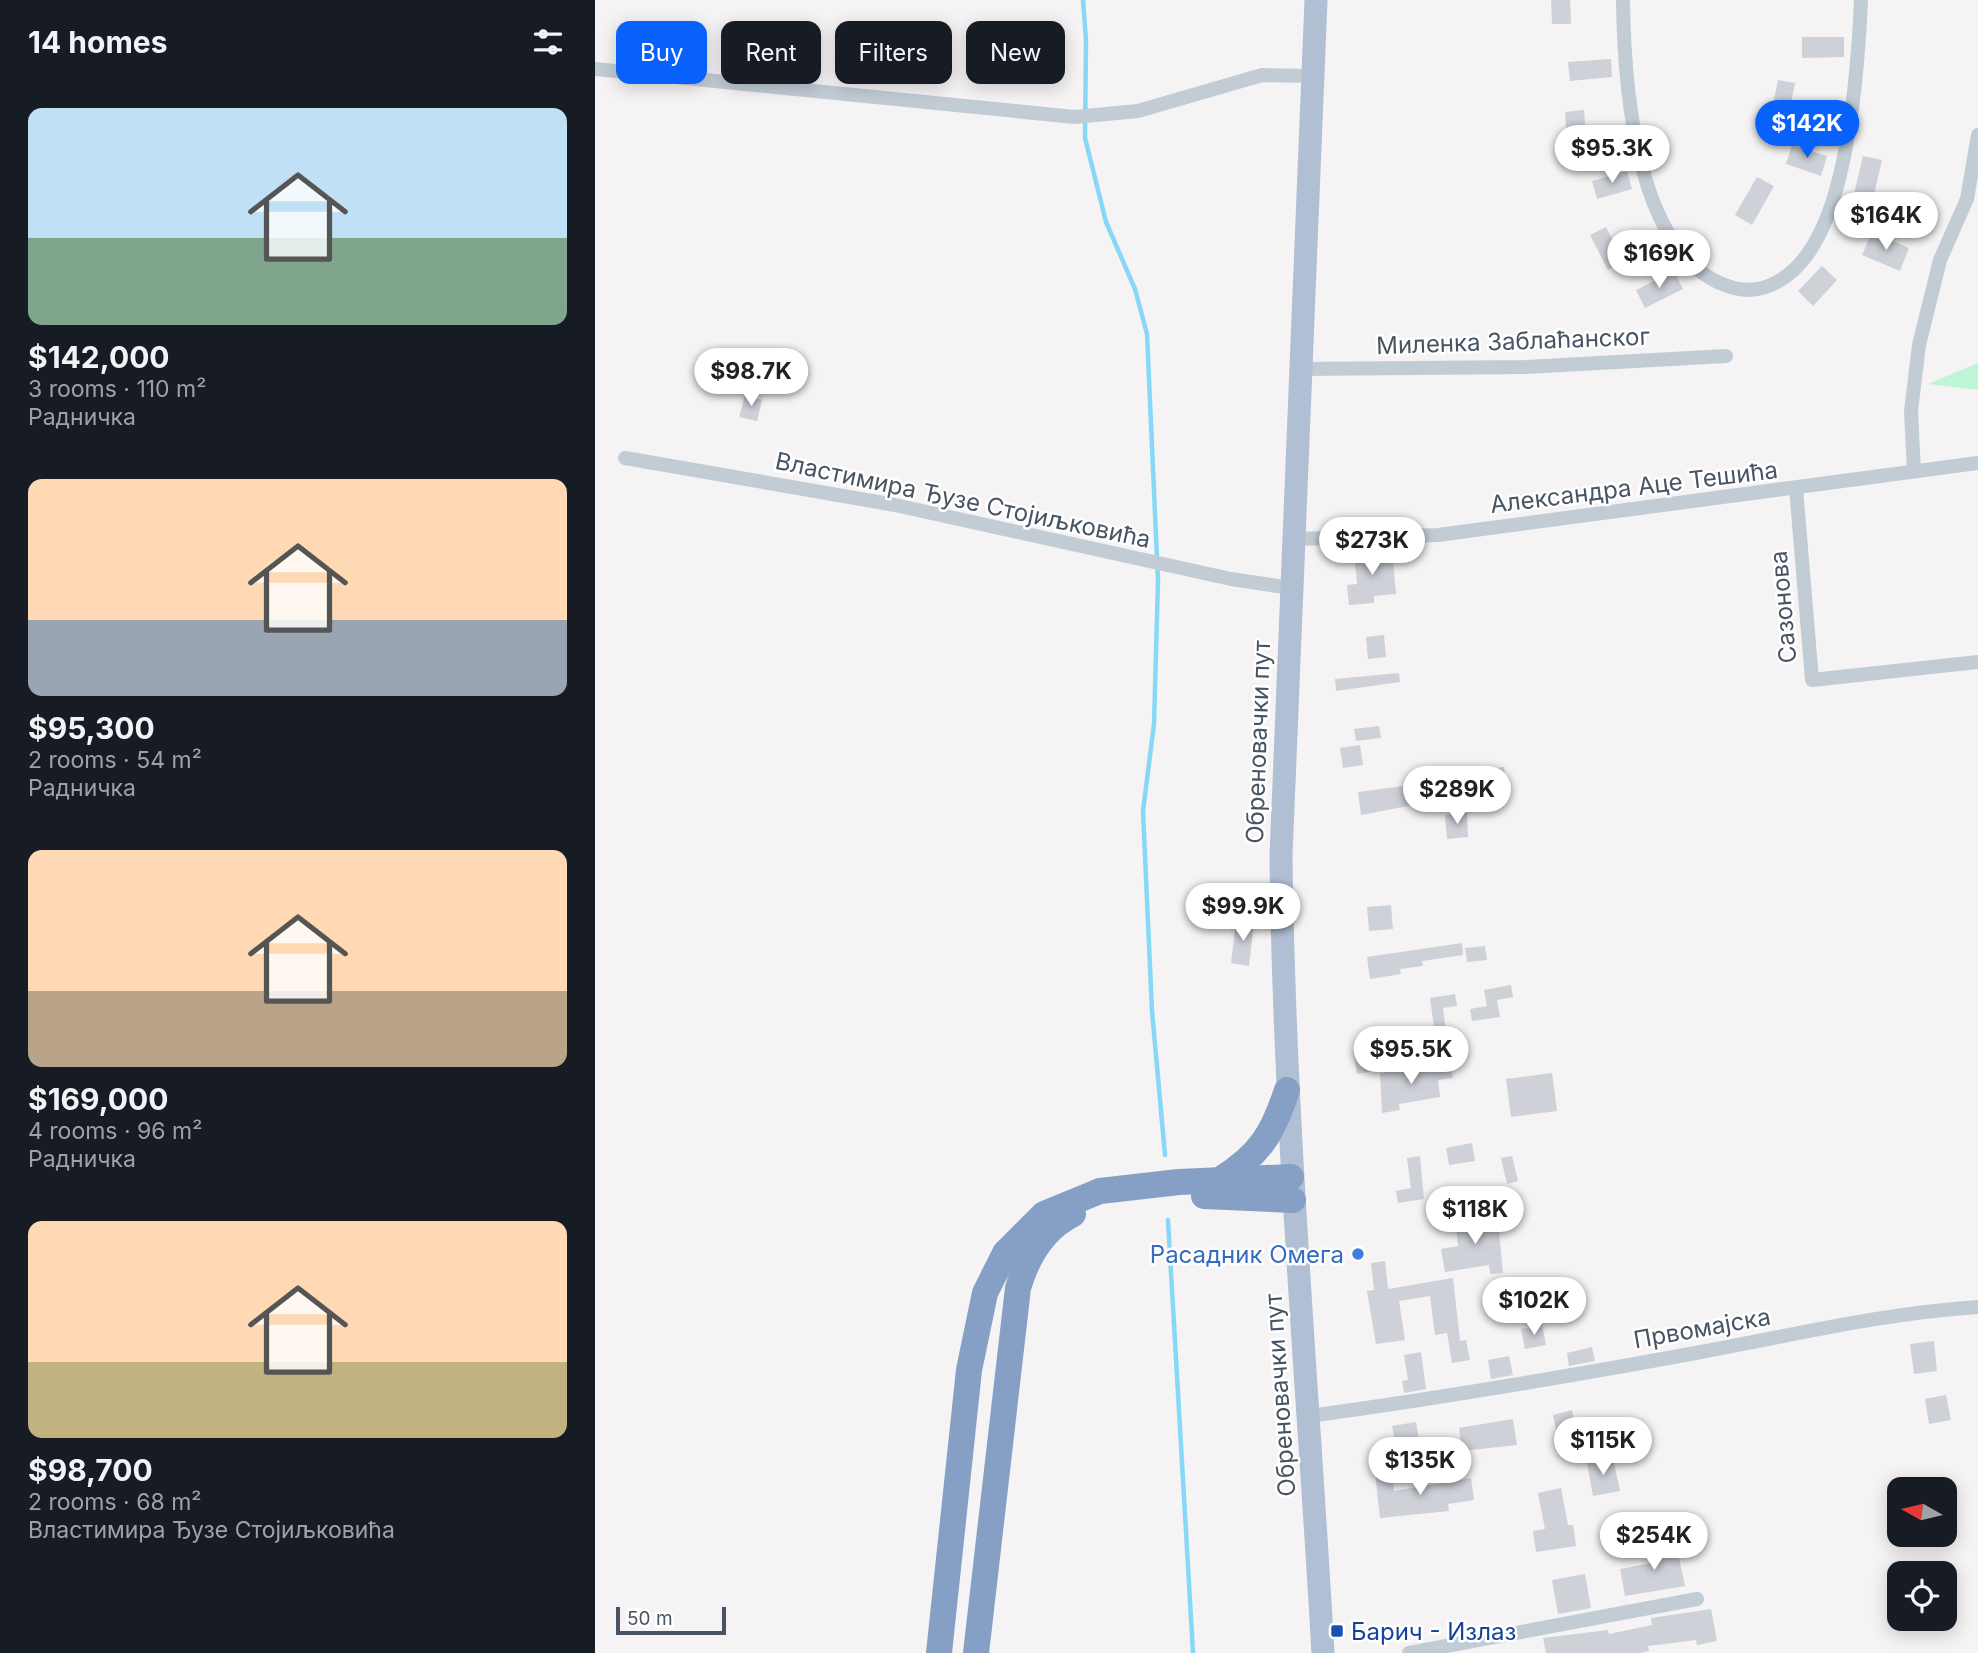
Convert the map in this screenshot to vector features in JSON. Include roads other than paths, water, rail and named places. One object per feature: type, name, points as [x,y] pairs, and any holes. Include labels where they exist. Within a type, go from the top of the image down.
[{"type":"highway","points":[[1221,1179],[1249,1161],[1258,1150],[1279,1115],[1287,1090]]},
{"type":"highway","points":[[939,1653],[971,1357],[985,1293],[1005,1252],[1030,1224],[1075,1199],[1124,1187],[1221,1179],[1292,1189]]},
{"type":"highway","points":[[976,1653],[1014,1310],[1025,1264],[1036,1246],[1069,1216],[1088,1207],[1116,1201],[1292,1189]]},
{"type":"main road","name":"Обреновачки пут","points":[[1316,0],[1281,856],[1292,1189],[1323,1653]]},
{"type":"street","points":[[1623,0],[1633,124],[1640,161],[1654,204],[1688,263],[1711,280],[1748,292],[1770,287],[1809,252],[1833,197],[1858,79],[1861,0]]},
{"type":"street","points":[[595,69],[1075,117],[1138,111],[1247,77],[1274,74],[1313,76]]},
{"type":"street","points":[[1914,471],[1911,411],[1919,345],[1940,260],[1967,199],[1978,135]]},
{"type":"street","name":"Миленка Заблаћанског","points":[[1300,369],[1526,367],[1726,356]]},
{"type":"street","name":"Властимира Ђузе Стојиљковића","points":[[625,458],[895,505],[1171,566],[1291,588]]},
{"type":"street","name":"Александра Аце Тешића","points":[[1294,539],[1438,535],[1978,463]]},
{"type":"street","name":"Сазонова","points":[[1796,488],[1812,680],[1978,662]]},
{"type":"street","name":"Првомајска","points":[[1309,1416],[1465,1395],[1823,1329],[1978,1307]]},
{"type":"street","points":[[1409,1653],[1697,1599]]},
{"type":"waterway","points":[[1083,0],[1086,40],[1085,138],[1106,222],[1135,289],[1147,334],[1158,581],[1154,724],[1143,811],[1152,1011],[1165,1155]]},
{"type":"waterway","points":[[1168,1220],[1193,1653]]},
{"type":"place","name":"Расадник Омега","points":[[1358,1254]]},
{"type":"place","name":"Барич - Излаз","points":[[1337,1631]]}]
